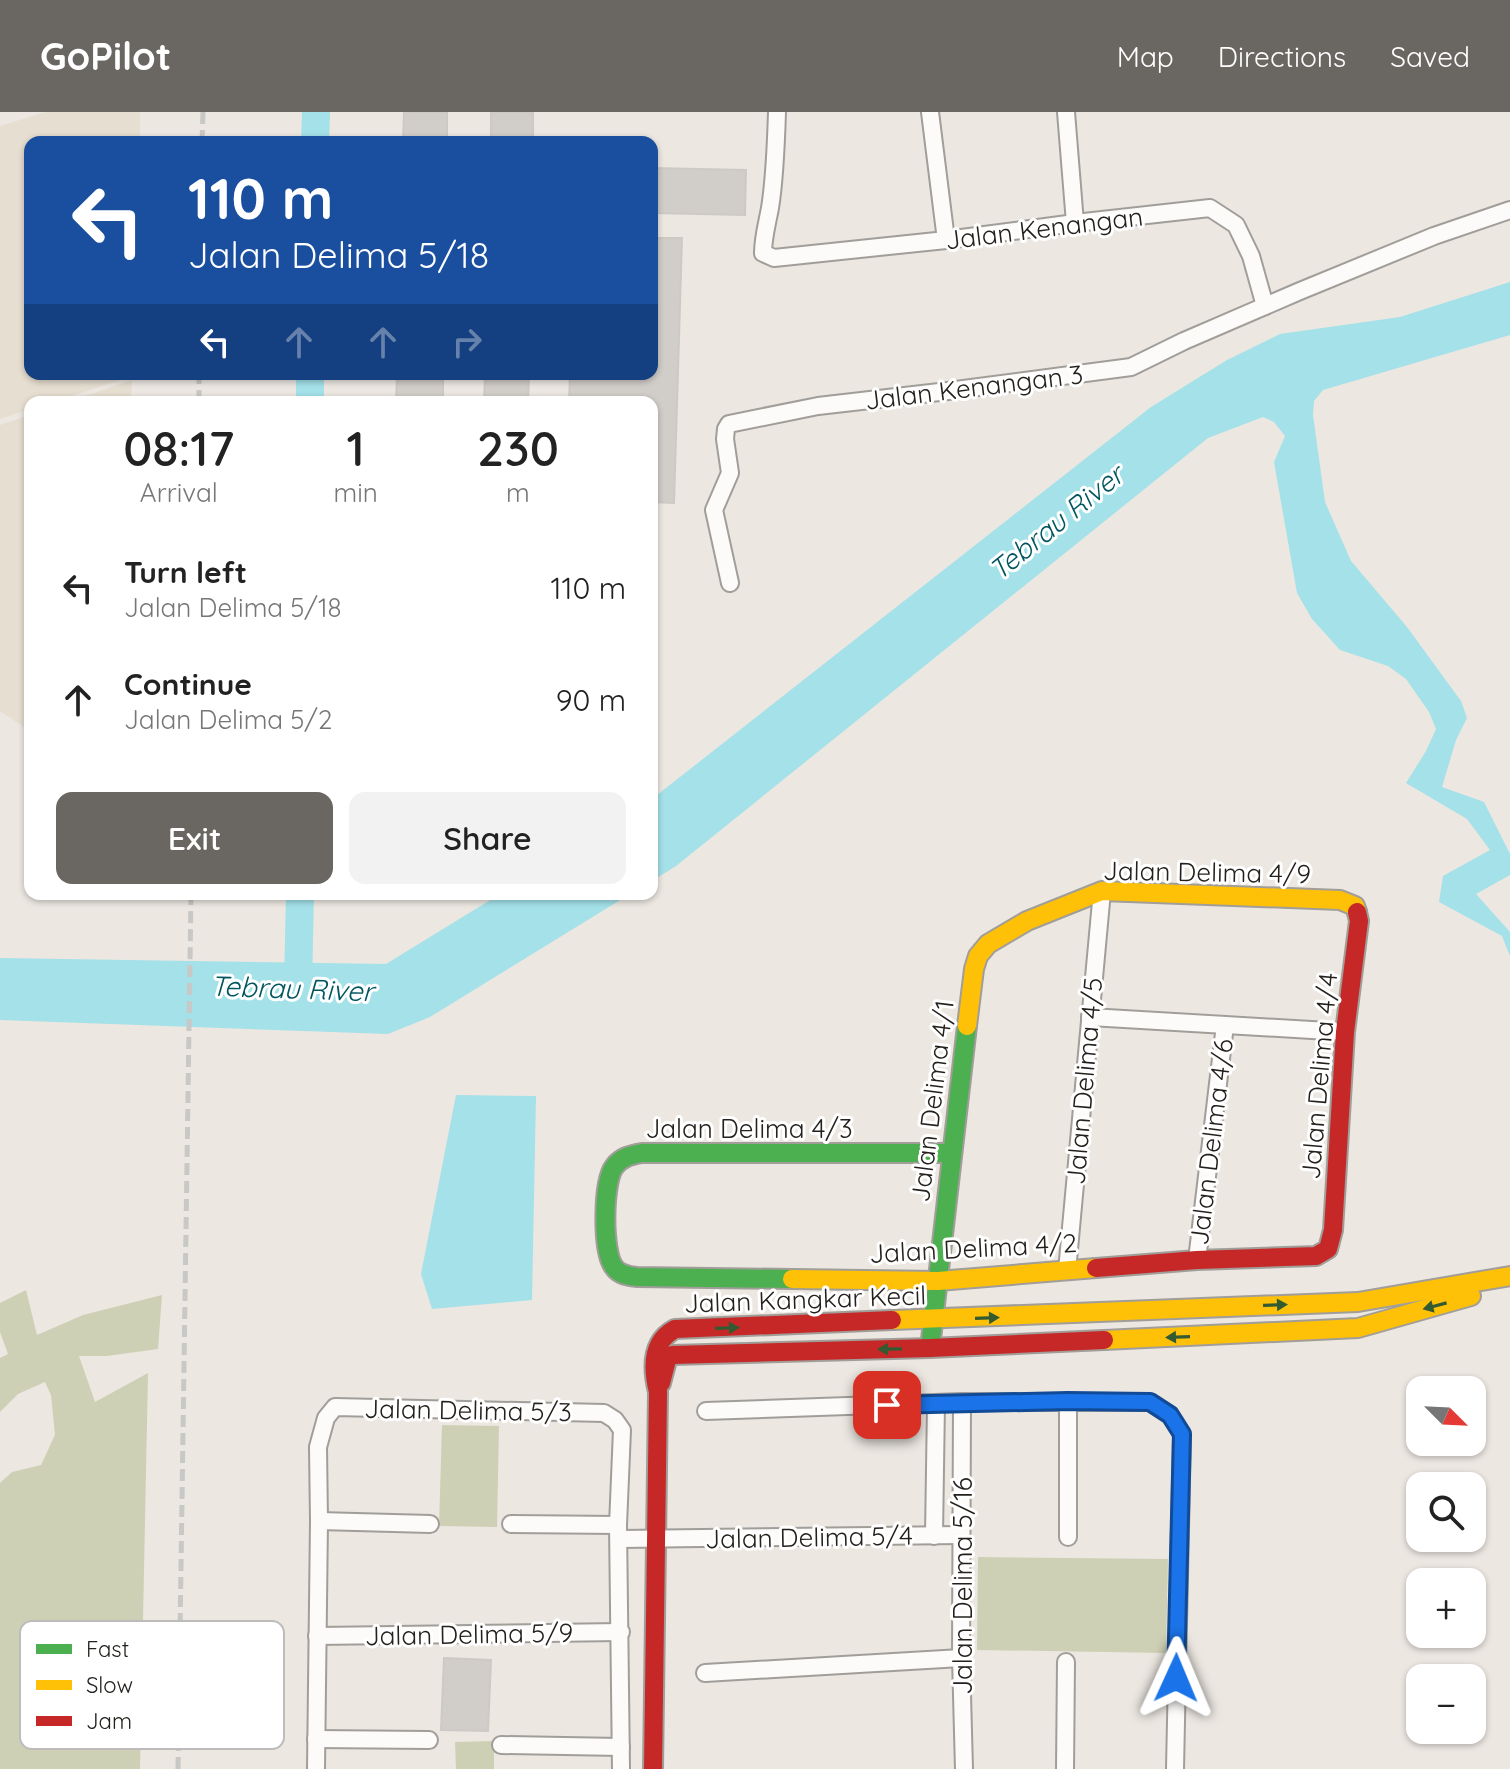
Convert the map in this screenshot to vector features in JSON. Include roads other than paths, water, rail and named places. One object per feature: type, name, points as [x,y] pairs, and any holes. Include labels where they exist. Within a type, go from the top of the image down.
[{"type":"street","name":"Jalan Kenangan","points":[[777,112],[770,207],[763,240],[763,253],[774,258],[1210,208],[1236,225],[1251,256],[1265,306]]},
{"type":"street","points":[[930,112],[946,240]]},
{"type":"street","points":[[1066,112],[1075,223]]},
{"type":"street","points":[[1265,306],[1434,236],[1510,210]]},
{"type":"street","name":"Jalan Kenangan 3","points":[[730,583],[714,510],[730,473],[726,429],[729,424],[818,406],[1131,367],[1265,306]]},
{"type":"street","name":"Jalan Delima 4/9","points":[[978,956],[988,944],[1027,921],[1102,891],[1340,900],[1355,906]]},
{"type":"street","name":"Jalan Delima 4/5","points":[[1067,1271],[1102,891]]},
{"type":"street","name":"Jalan Delima 4/4","points":[[1328,1249],[1333,1230],[1345,1032],[1359,921],[1355,906]]},
{"type":"street","name":"Jalan Delima 4/1","points":[[930,1348],[978,956]]},
{"type":"street","points":[[1090,1017],[1345,1032]]},
{"type":"street","name":"Jalan Delima 4/6","points":[[1197,1260],[1225,1025]]},
{"type":"street","name":"Jalan Delima 4/3","points":[[620,1273],[611,1264],[606,1212],[609,1177],[619,1160],[630,1155],[952,1153]]},
{"type":"street","name":"Jalan Delima 4/2","points":[[620,1273],[637,1277],[938,1281],[1197,1260],[1316,1256],[1328,1249]]},
{"type":"street","name":"Jalan Kangkar Kecil","points":[[658,1392],[654,1380],[657,1346],[662,1337],[675,1329],[1358,1302],[1510,1276]]},
{"type":"street","name":"Jalan Kangkar Kecil","points":[[658,1392],[667,1360],[672,1355],[930,1348],[1358,1328],[1510,1286]]},
{"type":"street","points":[[653,1769],[658,1392]]},
{"type":"street","points":[[1068,1401],[1068,1537]]},
{"type":"street","points":[[706,1411],[1068,1401],[1150,1402],[1170,1415],[1182,1434],[1175,1769]]},
{"type":"street","name":"Jalan Delima 5/16","points":[[962,1402],[964,1769]]},
{"type":"street","name":"Jalan Delima 5/16","points":[[934,1536],[936,1403]]},
{"type":"street","name":"Jalan Delima 5/3","points":[[316,1769],[318,1447],[326,1418],[335,1407],[604,1413],[615,1420],[622,1430],[619,1532],[621,1769]]},
{"type":"street","points":[[319,1521],[430,1524]]},
{"type":"street","name":"Jalan Delima 5/4","points":[[511,1524],[657,1538],[961,1535]]},
{"type":"street","name":"Jalan Delima 5/9","points":[[317,1636],[621,1632]]},
{"type":"street","points":[[705,1673],[961,1658]]},
{"type":"street","points":[[1065,1769],[1066,1662]]},
{"type":"street","points":[[316,1739],[429,1740]]},
{"type":"street","points":[[501,1745],[621,1747]]},
{"type":"water","name":"Tebrau River","points":[[1510,282],[1510,335],[1323,390],[1314,401],[1313,415],[1325,502],[1351,561],[1407,627],[1461,701],[1467,718],[1456,740],[1442,787],[1484,802],[1510,854],[1510,875],[1476,894],[1510,932],[1510,956],[1502,936],[1439,902],[1443,876],[1490,850],[1467,819],[1406,783],[1436,729],[1429,712],[1406,679],[1388,666],[1340,650],[1312,619],[1297,593],[1274,462],[1285,436],[1274,422],[1263,417],[1208,438],[676,866],[658,877],[658,794],[1151,407],[1227,360],[1280,334],[1400,317]]},
{"type":"water","name":"Tebrau River","points":[[490,900],[620,900],[430,1017],[388,1034],[0,1020],[0,958],[386,964]]},
{"type":"water","points":[[456,1095],[536,1096],[532,1300],[432,1309],[421,1274]]},
{"type":"waterway","points":[[315,136],[316,112]]},
{"type":"waterway","points":[[310,380],[310,396]]},
{"type":"waterway","name":"Tebrau River","points":[[298,985],[300,900]]},
{"type":"railway","points":[[202,136],[203,112]]},
{"type":"railway","points":[[199,380],[199,396]]},
{"type":"railway","points":[[180,1621],[191,900]]},
{"type":"railway","points":[[178,1749],[178,1769]]}]
